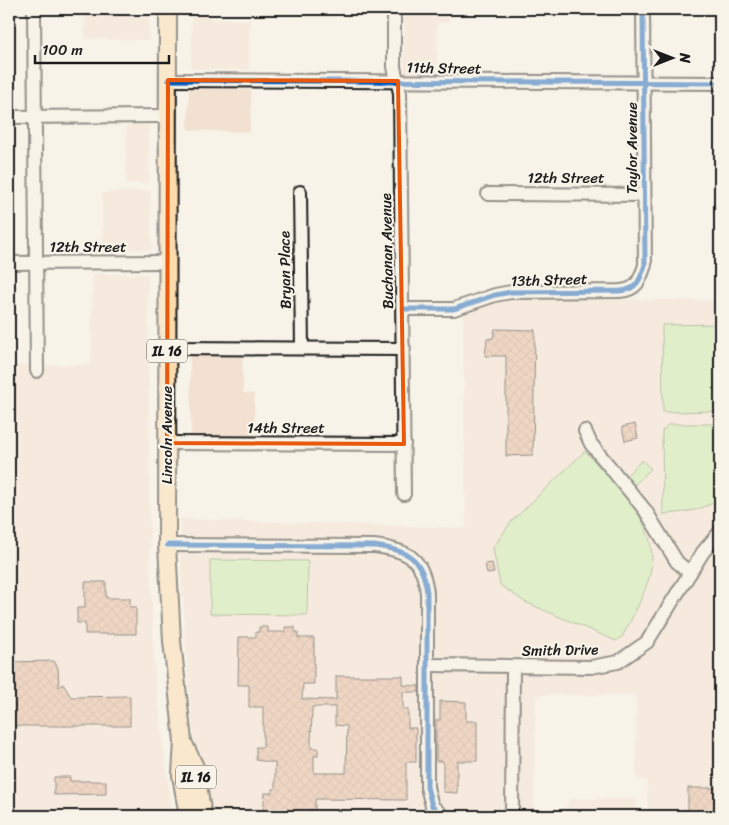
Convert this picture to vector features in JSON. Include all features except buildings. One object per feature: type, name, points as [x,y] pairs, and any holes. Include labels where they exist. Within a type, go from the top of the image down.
[{"type":"main road","name":"Lincoln Avenue","points":[[168,9],[167,545],[172,641],[183,741],[181,775],[188,816]]},
{"type":"main road","name":"Lincoln Avenue","points":[[183,741],[195,768],[203,816]]},
{"type":"street","points":[[34,9],[37,371]]},
{"type":"street","name":"Buchanan Avenue","points":[[394,9],[394,67],[398,81],[404,309],[404,494]]},
{"type":"street","name":"Taylor Avenue","points":[[636,286],[645,265],[643,9]]},
{"type":"street","name":"11th Street","points":[[168,80],[720,82]]},
{"type":"street","points":[[9,117],[168,116]]},
{"type":"street","name":"Bryan Place","points":[[300,192],[302,348]]},
{"type":"street","name":"12th Street","points":[[488,194],[644,195]]},
{"type":"street","name":"12th Street","points":[[9,263],[168,262]]},
{"type":"street","name":"13th Street","points":[[404,309],[454,309],[495,295],[511,292],[630,291],[636,286]]},
{"type":"street","points":[[167,348],[404,349]]},
{"type":"street","points":[[585,431],[594,448],[644,510],[677,562],[690,573]]},
{"type":"street","name":"14th Street","points":[[167,443],[404,444]]},
{"type":"street","name":"Smith Drive","points":[[512,816],[513,667],[590,668],[618,662],[647,642],[703,552],[720,532]]},
{"type":"street","points":[[167,545],[374,546],[395,548],[409,555],[420,566],[425,578],[428,796],[432,806],[443,816]]},
{"type":"street","points":[[427,665],[513,667]]},
{"type":"highlighted area","points":[[168,80],[398,81],[404,444],[167,443]]},
{"type":"shaded area","points":[[85,9],[149,9],[149,40],[85,39]]},
{"type":"shaded area","points":[[192,9],[210,9],[210,19],[250,20],[249,70],[191,69]]},
{"type":"shaded area","points":[[404,9],[449,9],[449,22],[437,23],[437,73],[404,73]]},
{"type":"shaded area","points":[[189,88],[251,90],[250,132],[188,130]]},
{"type":"shaded area","points":[[126,125],[149,125],[149,183],[126,183]]},
{"type":"shaded area","points":[[150,190],[152,250],[103,249],[102,193]]},
{"type":"shaded area","points":[[93,274],[148,274],[150,558],[155,676],[170,799],[170,816],[9,816],[9,365],[91,365]]},
{"type":"shaded area","points":[[515,298],[720,301],[720,816],[648,816],[647,780],[636,779],[636,695],[536,695],[534,816],[209,816],[194,739],[181,569],[180,519],[466,528],[463,315],[487,302]]},
{"type":"shaded area","points":[[190,354],[242,354],[243,393],[254,394],[255,436],[191,435]]},
{"type":"shaded area","points":[[569,799],[637,799],[637,816],[564,816]]},
{"type":"green space","points":[[720,324],[720,411],[663,412],[662,325]]},
{"type":"green space","points":[[669,424],[720,424],[720,499],[707,506],[693,510],[663,514],[662,431]]},
{"type":"green space","points":[[585,451],[634,508],[644,524],[650,541],[652,559],[647,585],[622,637],[616,641],[525,602],[500,585],[493,548],[511,522]]},
{"type":"green space","points":[[642,460],[651,469],[633,486],[625,477]]},
{"type":"green space","points":[[210,560],[308,561],[307,615],[210,614]]},
{"type":"cycle path","points":[[404,309],[454,309],[495,295],[511,292],[620,291],[630,289],[637,283],[645,265],[643,9]]},
{"type":"cycle path","points":[[168,80],[720,83]]},
{"type":"cycle path","points":[[167,545],[374,546],[404,553],[417,563],[422,571],[427,593],[427,787],[432,806],[443,816]]}]
